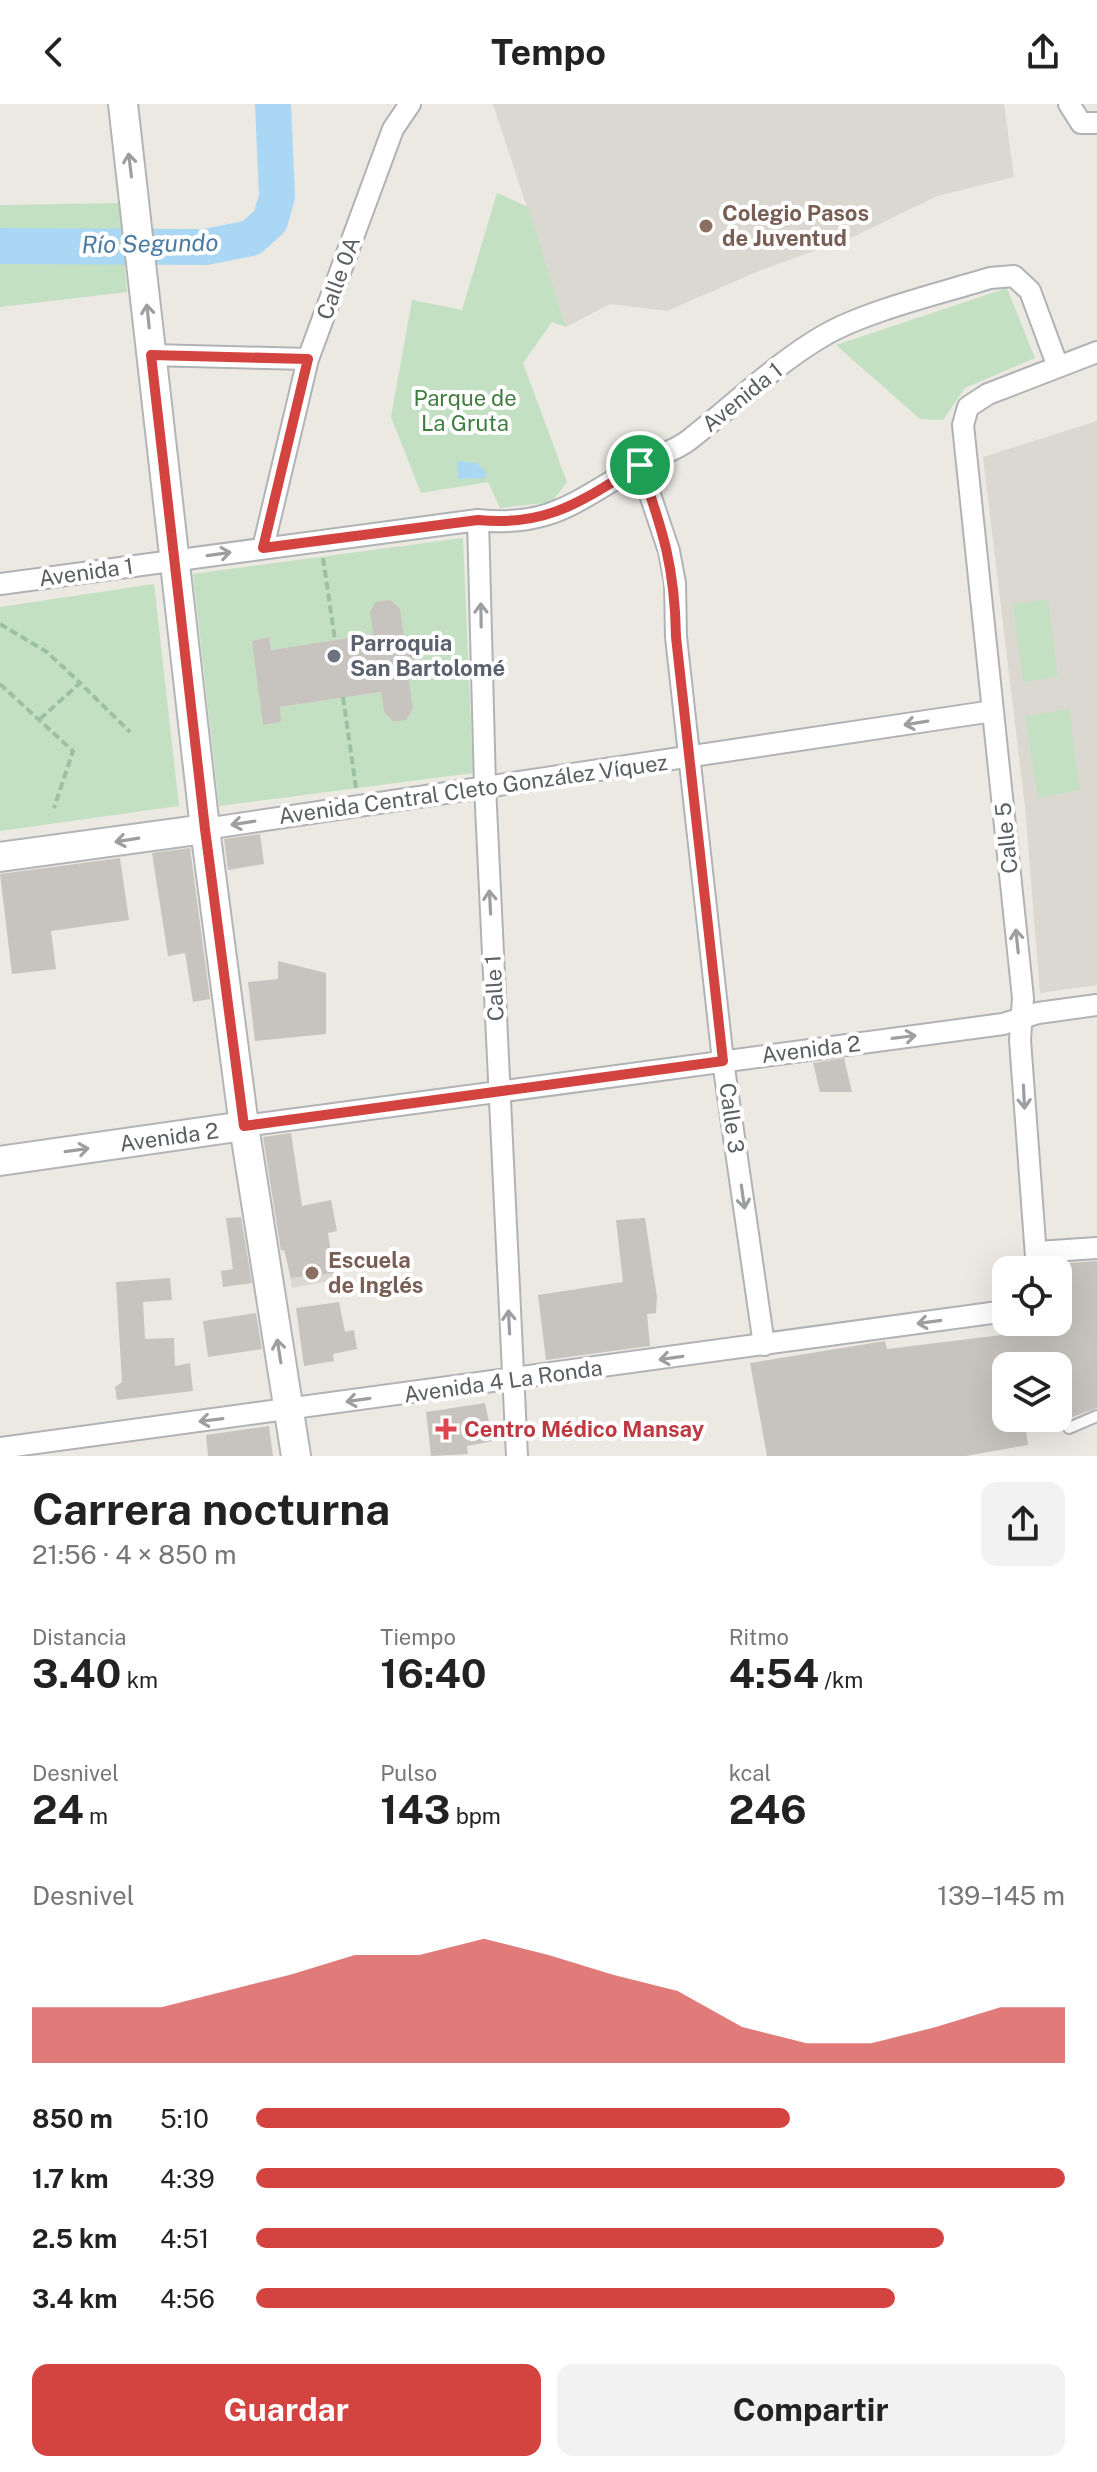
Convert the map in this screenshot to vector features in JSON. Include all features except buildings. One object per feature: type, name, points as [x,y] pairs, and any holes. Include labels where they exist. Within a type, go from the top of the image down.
[{"type":"main road","points":[[123,104],[205,829],[244,1126],[296,1456]]},
{"type":"main road","name":"Avenida Central Cleto González Víquez","points":[[0,857],[205,829]]},
{"type":"main road","name":"Avenida 2","points":[[0,1161],[244,1126]]},
{"type":"street","points":[[1069,104],[1089,123]]},
{"type":"street","name":"Calle 0A","points":[[263,548],[308,359],[393,129],[409,106]]},
{"type":"street","name":"Avenida 1","points":[[0,584],[478,520],[511,523],[537,520],[584,499],[640,465],[685,443],[791,356],[827,333],[990,278],[1014,276],[1030,291],[1058,367]]},
{"type":"street","points":[[1058,367],[1097,352]]},
{"type":"street","points":[[151,355],[308,359]]},
{"type":"street","name":"Calle 5","points":[[1036,1256],[1031,1213],[1021,1019],[1023,998],[963,425],[968,407],[988,394],[1058,367]]},
{"type":"street","name":"Calle 3","points":[[640,465],[669,551],[675,583],[676,637],[723,1061],[764,1345]]},
{"type":"street","name":"Calle 1","points":[[478,520],[485,786],[517,1456]]},
{"type":"street","name":"Avenida Central Cleto González Víquez","points":[[205,829],[993,711]]},
{"type":"street","name":"Avenida 2","points":[[244,1126],[1021,1019],[1097,1005]]},
{"type":"street","points":[[1060,1256],[1097,1248]]},
{"type":"street","name":"Avenida 4 La Ronda","points":[[0,1448],[992,1313]]},
{"type":"lane","points":[[1072,1427],[1097,1416]]},
{"type":"path","points":[[323,556],[335,640]]},
{"type":"path","points":[[0,624],[47,652],[130,732]]},
{"type":"path","points":[[40,719],[80,683]]},
{"type":"path","points":[[0,684],[73,751],[54,808]]},
{"type":"path","points":[[343,697],[356,788]]},
{"type":"shaded area","name":"Colegio Pasos de Juventud","points":[[493,104],[1004,104],[1014,177],[937,196],[853,237],[761,270],[667,311],[610,304],[566,327]]},
{"type":"shaded area","points":[[1097,421],[1097,985],[1040,993],[1025,807],[983,457]]},
{"type":"shaded area","name":"Escuela de Inglés","points":[[333,1258],[335,1280],[292,1288],[288,1266]]},
{"type":"green space","name":"Parque de La Gruta","points":[[497,193],[528,207],[566,327],[552,322],[523,363],[567,482],[552,502],[500,508],[488,482],[421,493],[391,417],[412,300],[462,310]]},
{"type":"green space","points":[[119,203],[127,292],[0,307],[0,205]]},
{"type":"green space","points":[[1007,288],[1035,358],[965,388],[943,420],[920,419],[836,345]]},
{"type":"green space","points":[[463,538],[473,773],[219,806],[193,574]],"holes":[[[390,601],[400,608],[405,643],[413,647],[416,663],[408,673],[413,709],[406,720],[393,722],[384,712],[381,692],[280,707],[252,641],[269,637],[271,650],[373,634],[370,612],[375,602]]]},
{"type":"green space","points":[[154,584],[179,806],[0,831],[0,607]]},
{"type":"green space","points":[[1048,599],[1058,677],[1023,682],[1013,604]]},
{"type":"green space","points":[[1069,709],[1080,790],[1038,798],[1025,716]]},
{"type":"water","points":[[457,461],[477,463],[486,472],[485,478],[458,479]]},
{"type":"waterway","name":"Río Segundo","points":[[0,246],[205,247],[251,238],[270,221],[277,197],[273,104]]},
{"type":"place","name":"Colegio Pasos de Juventud","points":[[706,226]]},
{"type":"place","name":"Parroquia San Bartolomé","points":[[334,656]]},
{"type":"place","name":"Escuela de Inglés","points":[[312,1273]]},
{"type":"place","name":"Centro Médico Mansay","points":[[446,1429]]},
{"type":"route","points":[[151,355],[308,359],[263,548],[478,520],[511,523],[537,520],[584,499],[640,465],[669,551],[675,583],[676,637],[723,1061],[244,1126],[205,829],[151,355]]}]
